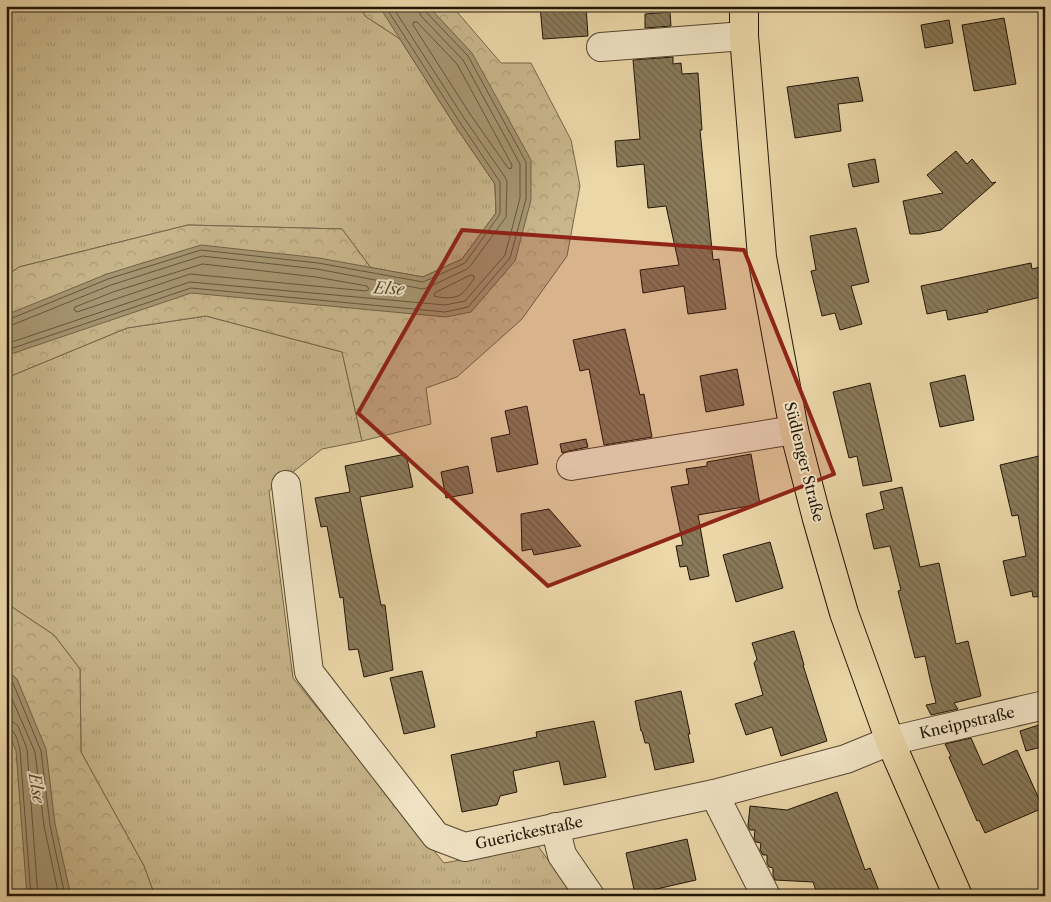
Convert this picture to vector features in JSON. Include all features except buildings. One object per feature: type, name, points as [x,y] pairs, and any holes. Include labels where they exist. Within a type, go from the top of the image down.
[{"type":"main road","name":"Südlenger Straße","points":[[744,6],[744,36],[762,257],[794,430],[844,613],[890,741],[958,896]]},
{"type":"street","points":[[601,47],[744,36]]},
{"type":"street","points":[[571,466],[794,430]]},
{"type":"street","name":"Guerickestraße","points":[[286,485],[309,672],[436,836],[465,847],[714,794],[846,758],[890,741]]},
{"type":"street","name":"Kneippstraße","points":[[890,741],[1045,705]]},
{"type":"street","points":[[714,794],[766,896]]},
{"type":"street","points":[[555,827],[562,855],[590,896]]},
{"type":"highlighted area","points":[[462,230],[744,250],[834,474],[548,586],[358,413]]},
{"type":"green space","points":[[6,6],[361,6],[365,16],[400,39],[495,184],[496,213],[462,259],[423,277],[371,268],[342,229],[188,225],[19,267],[6,276]]},
{"type":"green space","points":[[361,6],[452,6],[501,63],[531,63],[571,140],[580,186],[567,256],[522,319],[457,377],[426,388],[431,424],[362,441],[342,352],[206,316],[127,328],[6,378],[6,276],[19,267],[188,225],[342,229],[371,268],[423,277],[462,259],[496,213],[495,184],[400,39],[365,16]]},
{"type":"green space","points":[[206,316],[342,352],[362,441],[322,449],[269,491],[293,678],[444,863],[538,846],[574,896],[155,896],[144,866],[81,752],[80,669],[54,635],[6,603],[6,378],[127,328]]},
{"type":"green space","points":[[6,603],[54,635],[80,669],[81,752],[144,866],[155,896],[6,896]]},
{"type":"water","name":"Else","points":[[379,6],[428,6],[472,53],[531,160],[531,200],[515,261],[471,312],[446,317],[191,293],[11,354],[6,358],[6,315],[107,274],[201,245],[319,258],[423,277],[462,259],[496,213],[495,184],[454,124]]},
{"type":"water","name":"Else","points":[[6,669],[17,679],[46,749],[55,824],[71,896],[27,896],[16,751],[6,727]]}]
